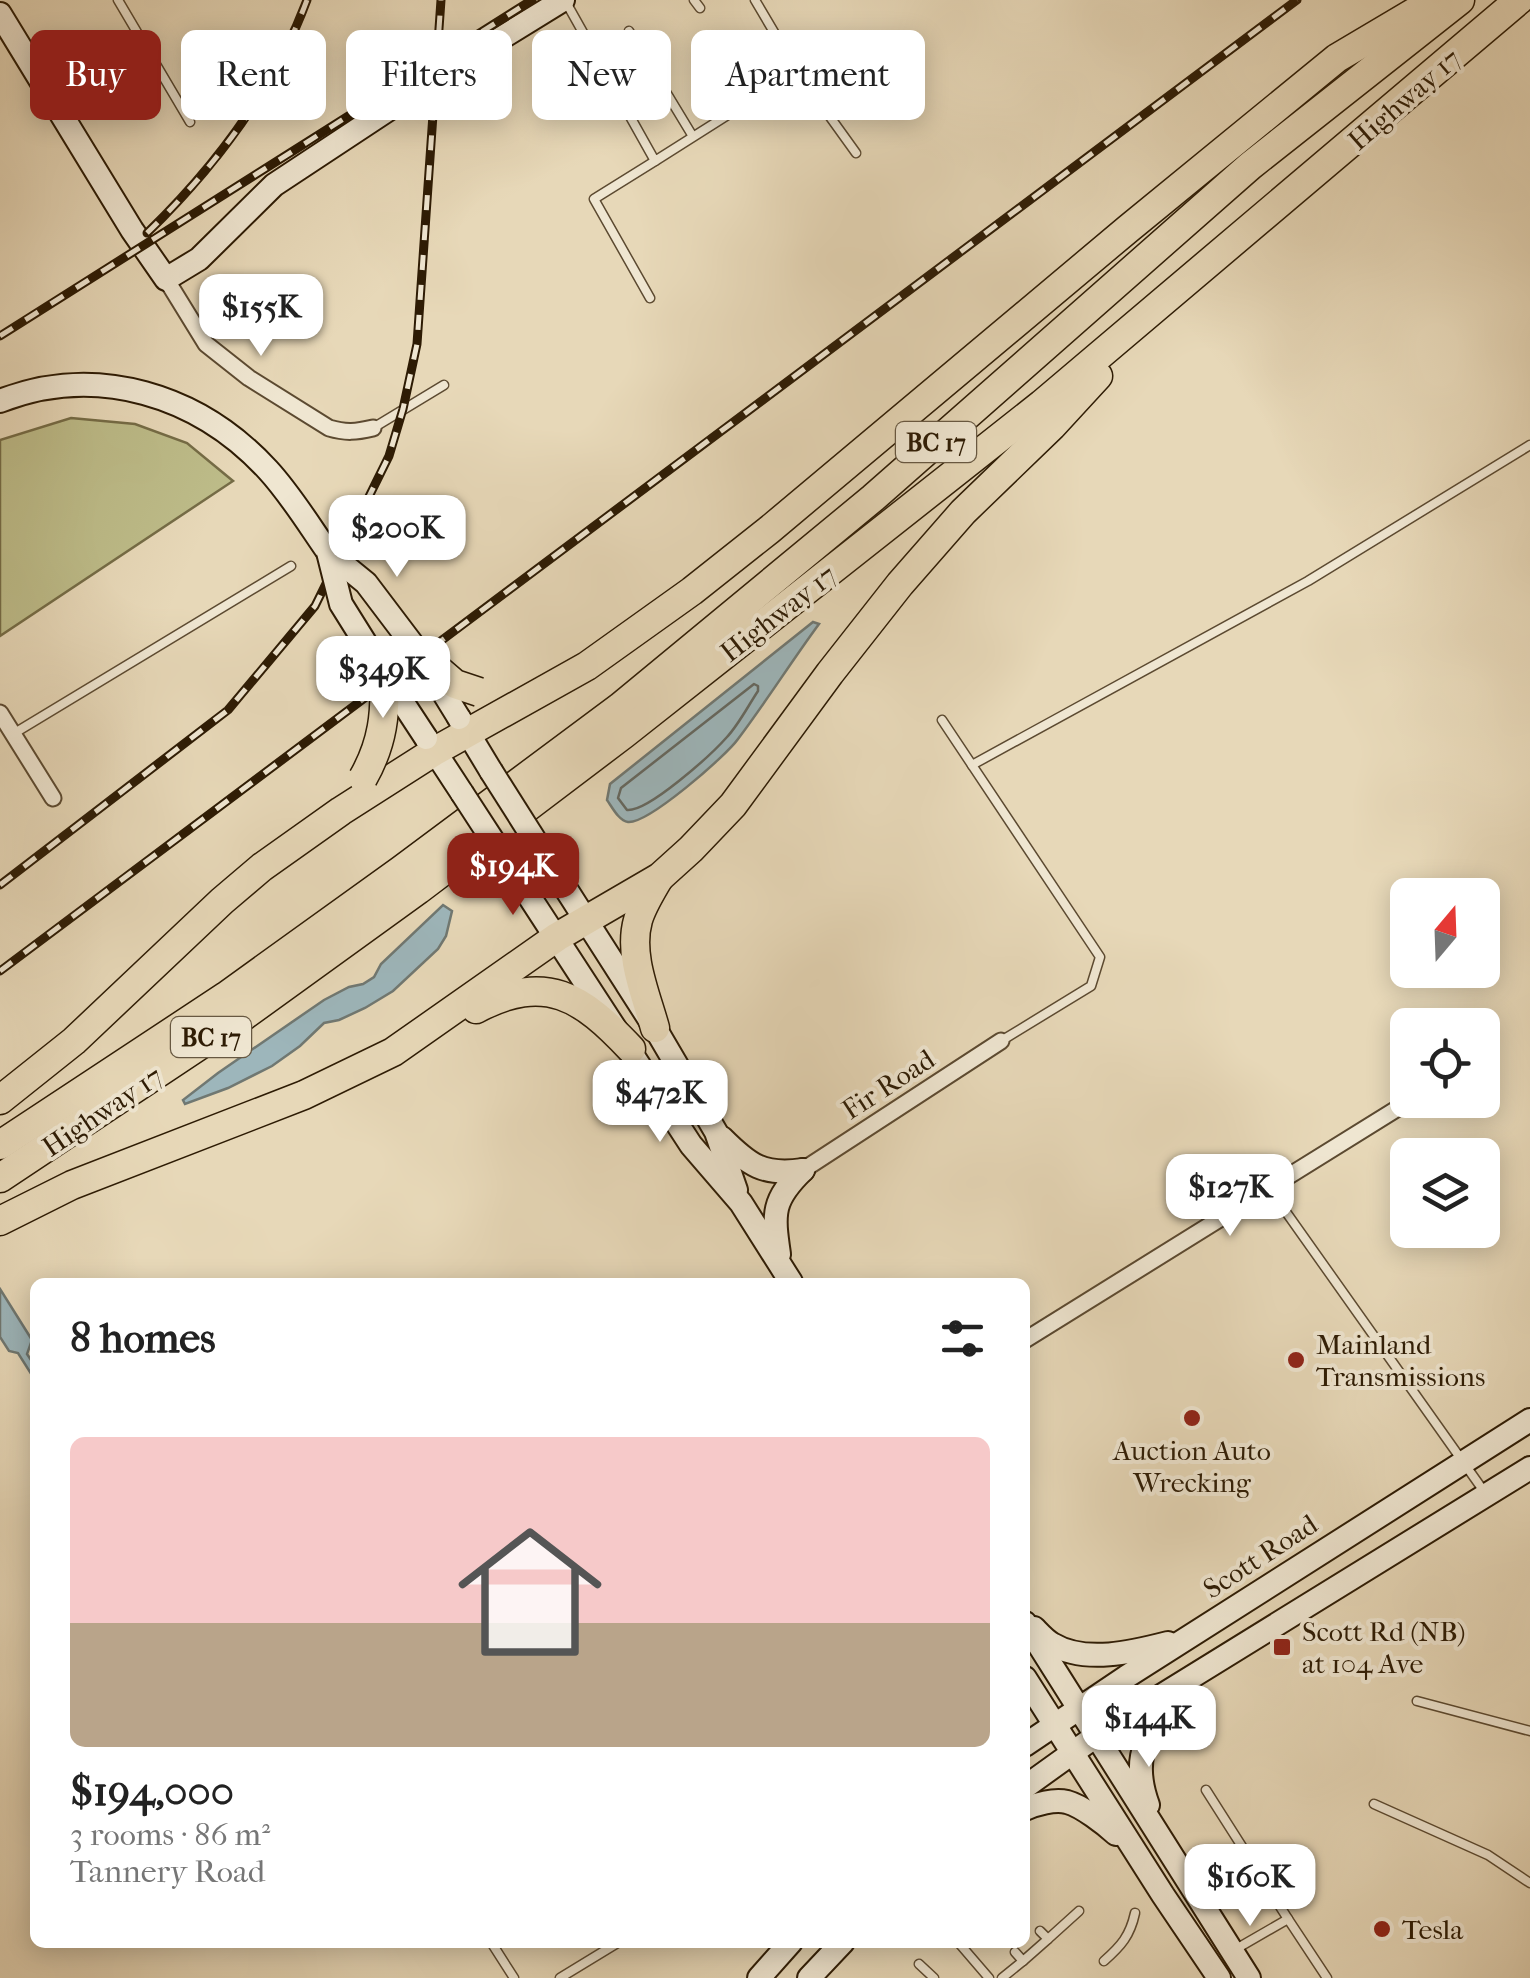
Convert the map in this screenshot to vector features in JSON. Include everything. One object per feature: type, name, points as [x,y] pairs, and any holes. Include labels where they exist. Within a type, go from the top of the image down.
[{"type":"highway","points":[[0,1100],[74,1041],[262,867],[430,745],[587,666],[692,591],[1336,58],[1435,0]]},
{"type":"highway","name":"Highway 17","points":[[0,1145],[226,996],[620,707],[886,486],[1250,166],[1460,0]]},
{"type":"highway","name":"Highway 17","points":[[0,1178],[245,1014],[418,890],[768,622],[1042,404],[1519,0]]},
{"type":"highway","points":[[0,1221],[116,1167],[304,1095],[393,1052],[557,937],[660,877],[733,804],[871,619],[963,512],[1052,426],[1170,297]]},
{"type":"highway","points":[[419,653],[455,684],[495,696],[534,688],[587,666]]},
{"type":"highway","points":[[341,811],[364,778],[378,748],[386,698],[384,674]]},
{"type":"highway","points":[[655,1028],[635,944],[638,919],[660,877]]},
{"type":"highway","points":[[428,1030],[516,992],[543,992],[558,994],[587,1008],[602,1018],[631,1050]]},
{"type":"main road","points":[[0,14],[166,280],[199,259],[274,185],[436,78],[564,0]]},
{"type":"main road","points":[[0,401],[64,386],[110,386],[156,395],[199,413],[236,439],[269,471],[328,552],[366,582],[419,653],[716,1132],[741,1203]]},
{"type":"main road","points":[[328,552],[340,604],[384,674],[691,1145],[741,1203],[786,1275]]},
{"type":"main road","points":[[716,1132],[744,1160],[762,1169],[782,1173],[803,1170]]},
{"type":"main road","points":[[786,1275],[774,1225],[779,1197],[803,1170]]},
{"type":"main road","name":"Scott Road","points":[[1030,1741],[1530,1420]]},
{"type":"main road","points":[[1030,1783],[1096,1736],[1530,1468]]},
{"type":"main road","points":[[1030,1625],[1052,1644],[1081,1654],[1134,1652],[1190,1636]]},
{"type":"main road","points":[[1030,1629],[1250,1978]]},
{"type":"main road","points":[[1158,1832],[1142,1786],[1141,1753],[1157,1722],[1205,1671]]},
{"type":"main road","points":[[1030,1686],[1219,1978]]},
{"type":"main road","points":[[1030,1807],[1066,1802],[1102,1822],[1131,1846]]},
{"type":"main road","points":[[759,1978],[785,1948]]},
{"type":"main road","points":[[809,1978],[837,1948]]},
{"type":"street","points":[[166,280],[206,344],[237,370],[329,428],[344,433],[373,428]]},
{"type":"street","points":[[0,713],[53,798]]},
{"type":"street","name":"Fir Road","points":[[803,1170],[1001,1041]]},
{"type":"street","points":[[1030,1337],[1390,1113]]},
{"type":"lane","points":[[118,0],[190,122]]},
{"type":"lane","points":[[564,0],[655,161]]},
{"type":"lane","points":[[755,0],[772,30]]},
{"type":"lane","points":[[671,101],[692,135]]},
{"type":"lane","points":[[650,298],[594,200],[717,120]]},
{"type":"lane","points":[[832,120],[856,153]]},
{"type":"lane","points":[[373,428],[444,385]]},
{"type":"lane","points":[[972,765],[1308,581],[1530,444]]},
{"type":"lane","points":[[13,734],[290,566]]},
{"type":"lane","points":[[942,720],[1100,958],[1091,986],[1001,1041]]},
{"type":"lane","points":[[1269,1188],[1487,1495]]},
{"type":"lane","points":[[1418,1700],[1530,1731]]},
{"type":"lane","points":[[1206,1790],[1327,1978]]},
{"type":"lane","points":[[1374,1804],[1488,1856],[1530,1882]]},
{"type":"lane","points":[[1002,1978],[1080,1911]]},
{"type":"lane","points":[[1104,1961],[1125,1942],[1135,1913]]},
{"type":"lane","points":[[1232,1951],[1288,1919]]},
{"type":"lane","points":[[1040,1931],[1048,1940]]},
{"type":"lane","points":[[496,1948],[514,1978]]},
{"type":"lane","points":[[560,1978],[610,1948]]},
{"type":"lane","points":[[963,1948],[989,1978]]},
{"type":"lane","points":[[1015,1952],[1023,1961]]},
{"type":"lane","points":[[919,1964],[934,1978]]},
{"type":"shaded area","points":[[71,418],[135,424],[187,443],[233,481],[0,636],[0,440]]},
{"type":"water","points":[[813,622],[819,624],[731,748],[652,812],[628,822],[619,816],[607,800],[610,784]]},
{"type":"water","points":[[443,905],[452,911],[446,936],[438,949],[393,991],[365,1008],[324,1023],[272,1066],[185,1104],[183,1100],[218,1073],[324,1000],[374,977],[381,964]]},
{"type":"water","points":[[0,1289],[30,1337],[30,1372],[18,1353],[9,1351],[0,1337]]},
{"type":"railway","points":[[147,233],[240,126],[277,65],[307,0]]},
{"type":"railway","points":[[0,885],[228,710],[315,606],[389,456],[417,344],[441,0]]},
{"type":"railway","points":[[0,336],[532,0]]},
{"type":"railway","points":[[0,971],[1297,0]]},
{"type":"place","name":"Mainland Transmissions","points":[[1296,1360]]},
{"type":"place","name":"Auction Auto Wrecking","points":[[1192,1418]]},
{"type":"place","name":"Scott Rd (NB) at 104 Ave","points":[[1282,1647]]},
{"type":"place","name":"Tesla","points":[[1382,1929]]}]
